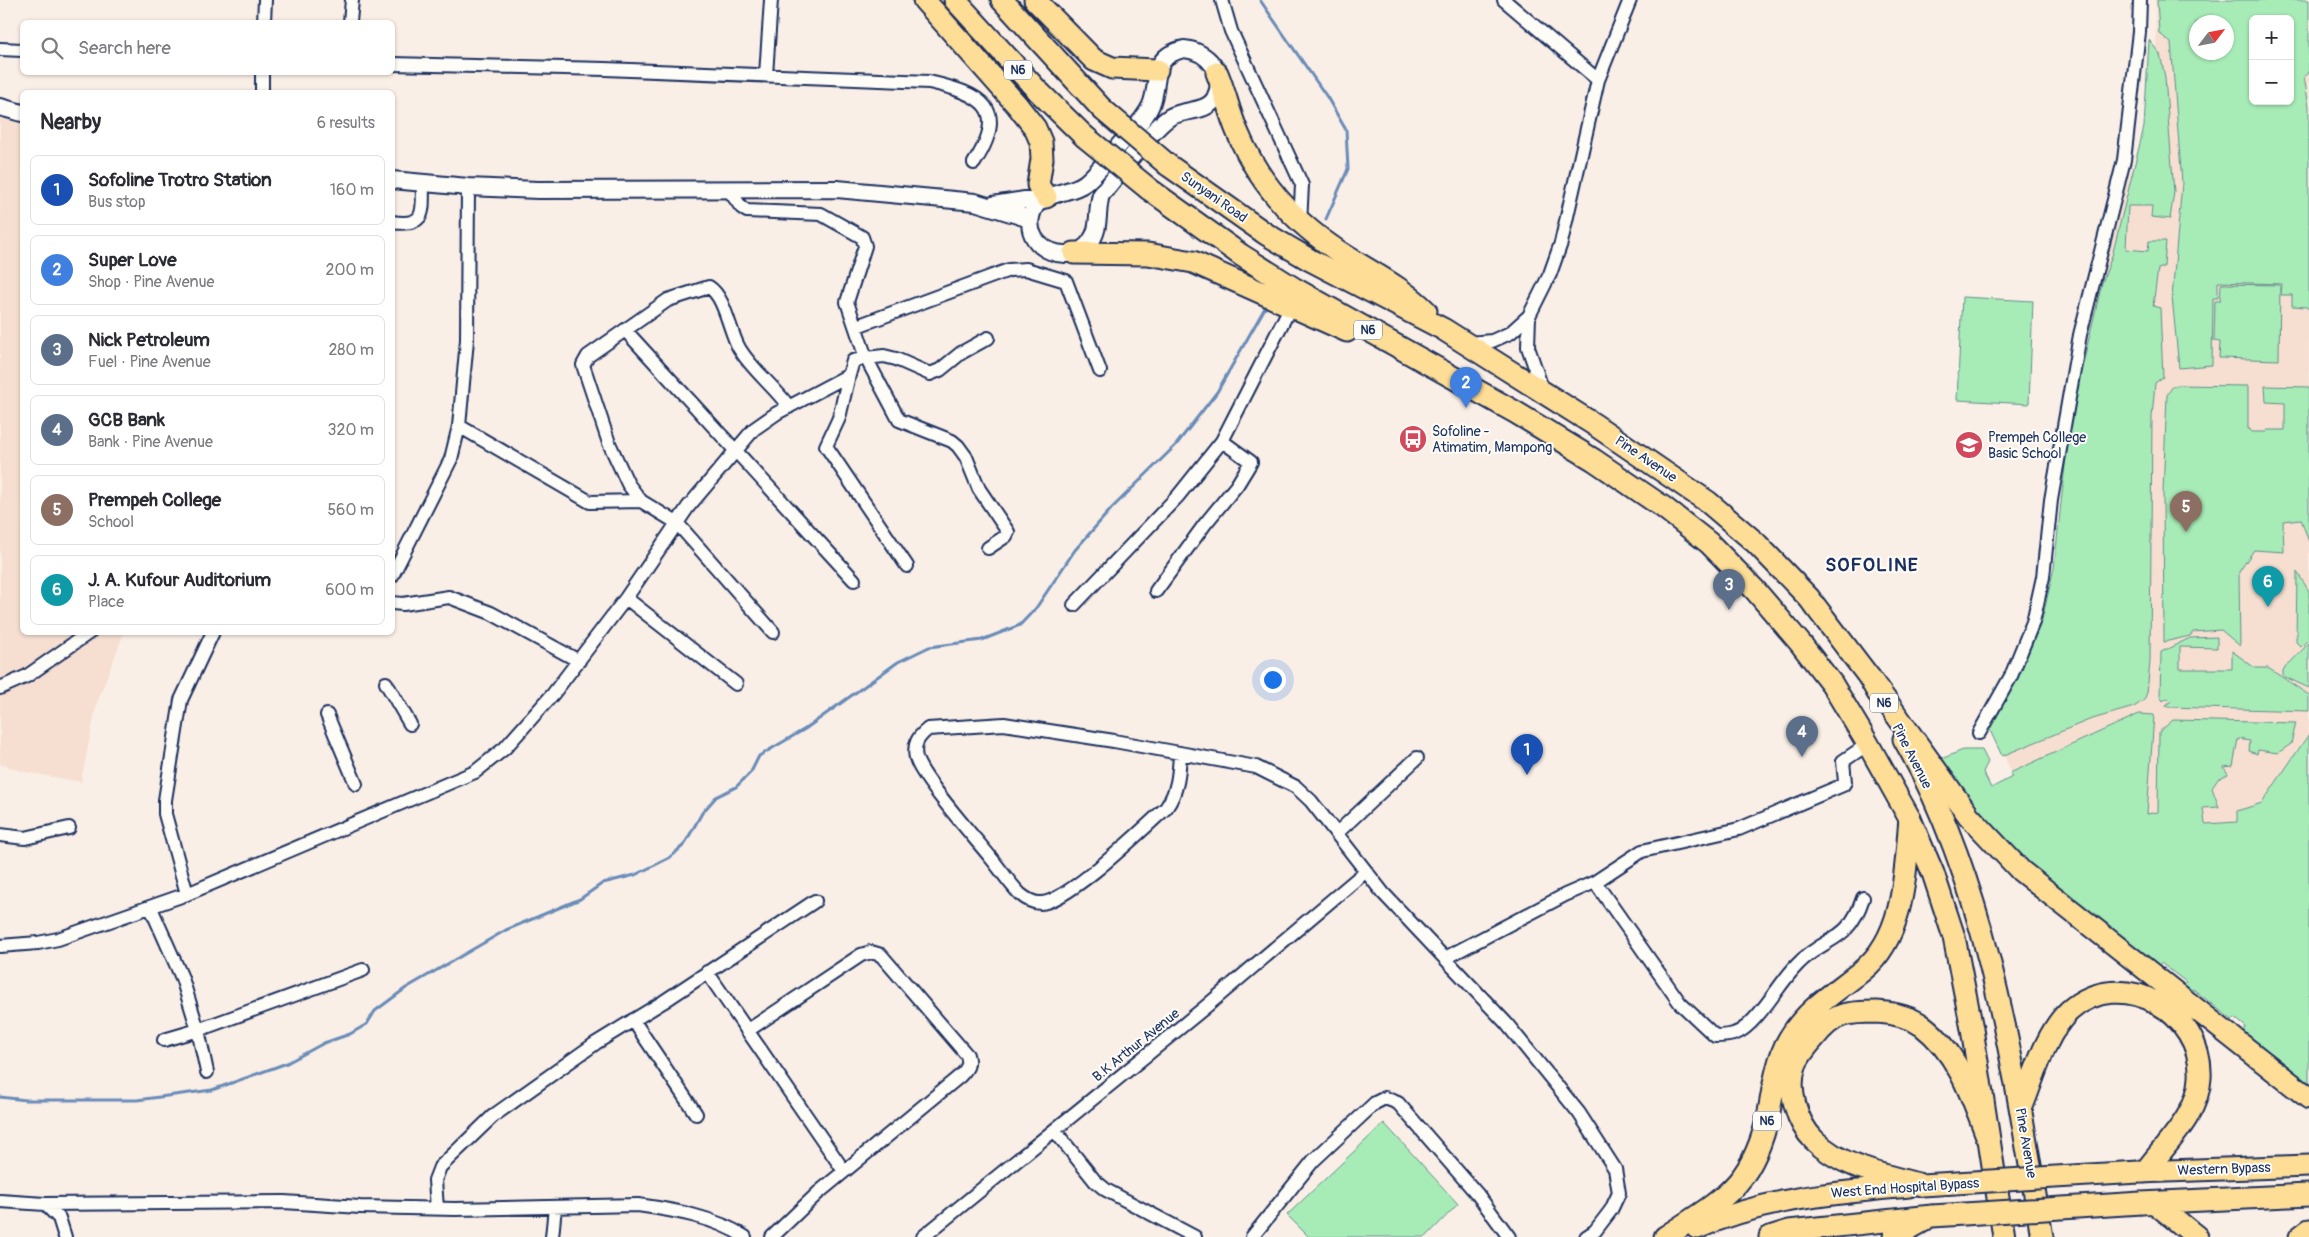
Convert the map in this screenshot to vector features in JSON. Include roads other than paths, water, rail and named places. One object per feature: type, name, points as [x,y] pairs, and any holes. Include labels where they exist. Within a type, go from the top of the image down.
[{"type":"main road","points":[[924,0],[1017,104],[1035,128],[1041,142],[1042,159],[1038,185],[1044,198]]},
{"type":"main road","name":"N6","points":[[955,0],[1036,89],[1084,136],[1149,189],[1241,255],[1272,274],[1516,412],[1594,460],[1663,507],[1708,543],[1756,590],[1801,644],[1832,684],[1868,744],[1910,819],[1900,907],[1888,938],[1865,969],[1808,1012],[1788,1040],[1779,1065],[1763,1138],[1747,1172],[1713,1207],[1665,1237]]},
{"type":"main road","name":"Sunyani Road","points":[[1002,0],[1102,110],[1168,165],[1266,234],[1310,260],[1444,329],[1464,343]]},
{"type":"main road","points":[[1035,0],[1094,60],[1112,68],[1158,70]]},
{"type":"main road","points":[[1217,73],[1236,128],[1252,162],[1300,223],[1335,249],[1404,292],[1444,329]]},
{"type":"main road","points":[[1074,254],[1148,254],[1193,262],[1212,268],[1291,306],[1434,367]]},
{"type":"main road","name":"Pine Avenue","points":[[1464,343],[1543,391],[1708,502],[1756,543],[1809,598],[1869,677],[1920,767],[1959,859],[1984,940],[2021,1109],[2042,1237]]},
{"type":"main road","points":[[1869,677],[1969,816],[2022,871],[2309,1098]]},
{"type":"main road","points":[[1910,819],[1933,873],[1954,937],[1972,1030],[2004,1237]]},
{"type":"main road","points":[[2021,1109],[2050,1039],[2059,1022],[2071,1010],[2089,1000],[2108,994],[2135,993],[2153,999],[2172,1012],[2190,1034],[2199,1060],[2200,1079],[2190,1112],[2142,1172]]},
{"type":"main road","points":[[1922,1185],[1862,1168],[1842,1160],[1813,1139],[1802,1123],[1795,1106],[1792,1085],[1794,1067],[1801,1053],[1822,1027],[1842,1015],[1869,1012],[1907,1016],[1924,1027],[1959,1068],[1987,1136]]},
{"type":"main road","name":"Western Bypass","points":[[2142,1172],[2309,1166]]},
{"type":"main road","name":"West End Hospital Bypass","points":[[1677,1237],[1718,1219],[1807,1196],[1922,1185],[2142,1172]]},
{"type":"main road","points":[[1770,1237],[1789,1231],[1932,1216],[2309,1194]]},
{"type":"main road","points":[[2148,1203],[2197,1237]]},
{"type":"main road","points":[[1894,1237],[1932,1216]]},
{"type":"main road","points":[[2300,1237],[2309,1230]]},
{"type":"street","points":[[264,20],[265,0]]},
{"type":"street","points":[[350,20],[352,0]]},
{"type":"street","points":[[766,75],[771,0]]},
{"type":"street","points":[[1222,0],[1231,30],[1302,184],[1300,223]]},
{"type":"street","points":[[1504,0],[1598,80]]},
{"type":"street","points":[[1464,343],[1492,342],[1510,333],[1529,316],[1550,274],[1561,243],[1598,80],[1630,0]]},
{"type":"street","points":[[1979,733],[2011,676],[2033,622],[2043,578],[2051,500],[2080,335],[2124,160],[2140,0]]},
{"type":"street","points":[[0,49],[20,50]]},
{"type":"street","points":[[988,205],[1044,198],[1074,189],[1087,182],[1144,118],[1154,98],[1158,70],[1168,56],[1184,49],[1202,52],[1209,58],[1217,73],[1219,86],[1215,99],[1208,105],[1171,116],[1164,122],[1101,195],[1092,239],[1085,247],[1074,254],[1058,254],[1043,247],[1033,235],[1030,219],[1033,210],[1044,198]]},
{"type":"street","points":[[395,64],[766,75],[929,82],[979,99],[988,108],[990,114],[988,138],[974,163]]},
{"type":"street","points":[[262,75],[262,90]]},
{"type":"street","points":[[0,107],[20,112]]},
{"type":"street","points":[[395,180],[468,187],[558,191],[837,189],[902,194],[988,205],[1030,219]]},
{"type":"street","points":[[395,222],[410,224],[418,220],[422,213],[423,183]]},
{"type":"street","points":[[395,570],[451,459],[459,426],[467,340],[468,187]]},
{"type":"street","points":[[729,190],[741,207],[747,211],[821,214],[860,234],[865,241],[865,246],[847,302],[857,326],[866,358],[899,420],[952,441],[963,452],[979,489],[1008,532],[1006,536],[988,548]]},
{"type":"street","points":[[857,326],[1009,270],[1026,269],[1066,281],[1100,371]]},
{"type":"street","points":[[773,632],[676,523],[641,501],[622,474],[584,365],[588,356],[668,300],[709,287],[717,292],[729,329],[740,349],[777,390],[789,407]]},
{"type":"street","points":[[1074,605],[1178,496],[1222,441],[1291,306]]},
{"type":"street","points":[[1529,316],[1528,347],[1543,391]]},
{"type":"street","points":[[626,331],[736,448],[854,580]]},
{"type":"street","points":[[907,566],[826,446],[839,418],[853,360],[884,356],[896,359],[930,374],[940,370],[961,353],[988,338]]},
{"type":"street","points":[[0,946],[38,943],[58,939],[151,908],[475,772],[505,748],[580,661],[626,598],[676,523],[736,448],[754,429],[789,407],[849,375]]},
{"type":"street","points":[[459,426],[590,502],[641,501]]},
{"type":"street","points":[[1156,591],[1205,524],[1237,485],[1251,462],[1222,441]]},
{"type":"street","points":[[395,603],[403,604],[449,597],[491,613],[580,661]]},
{"type":"street","points":[[626,598],[736,684]]},
{"type":"street","points":[[0,688],[27,676],[86,635]]},
{"type":"street","points":[[187,894],[165,814],[165,800],[181,700],[211,635]]},
{"type":"street","points":[[386,683],[410,724]]},
{"type":"street","points":[[328,714],[356,784]]},
{"type":"street","points":[[1180,753],[1178,779],[1174,797],[1166,808],[1064,895],[1041,903],[1030,902],[1020,893],[970,831],[922,771],[916,756],[915,746],[917,740],[928,729],[989,723],[1114,741],[1180,753],[1256,767],[1296,787],[1311,801],[1337,833],[1365,872],[1506,1023],[1579,1113],[1615,1169],[1619,1193],[1616,1201],[1595,1231],[1586,1237]]},
{"type":"street","points":[[1445,958],[1564,895],[1594,882],[1642,851],[1739,829],[1843,785],[1845,782],[1844,761],[1868,744]]},
{"type":"street","points":[[1337,833],[1418,758]]},
{"type":"street","points":[[0,835],[25,838],[69,828]]},
{"type":"street","name":"B.K Arthur Avenue","points":[[924,1237],[1204,1009],[1365,872]]},
{"type":"street","points":[[1594,882],[1680,1002],[1715,1036],[1732,1036],[1747,1026],[1798,964],[1848,929],[1858,914],[1863,898]]},
{"type":"street","points":[[437,1209],[435,1180],[440,1167],[450,1155],[493,1116],[596,1043],[815,901]]},
{"type":"street","points":[[151,908],[179,970],[198,1030],[207,1072]]},
{"type":"street","points":[[747,1031],[861,954],[871,952],[881,955],[967,1055],[968,1066],[960,1076],[844,1171],[772,1237]]},
{"type":"street","points":[[164,1040],[198,1030],[364,970]]},
{"type":"street","points":[[707,972],[844,1171]]},
{"type":"street","points":[[633,1020],[696,1114]]},
{"type":"street","points":[[1252,1237],[1313,1161],[1375,1103],[1385,1098],[1398,1103],[1478,1195],[1509,1237]]},
{"type":"street","points":[[1055,1131],[1096,1181],[1106,1190],[1195,1237]]},
{"type":"street","points":[[0,1201],[45,1204],[284,1202],[360,1207],[437,1209],[638,1205],[664,1208],[701,1219],[745,1237]]},
{"type":"street","points":[[45,1204],[59,1218],[65,1237]]},
{"type":"street","points":[[552,1237],[555,1207]]},
{"type":"waterway","points":[[1260,0],[1327,97],[1346,130],[1348,169],[1326,219]]},
{"type":"waterway","points":[[0,1097],[26,1100],[137,1100],[212,1090],[287,1063],[324,1043],[350,1034],[367,1024],[375,1011],[406,988],[506,930],[580,899],[603,883],[635,875],[669,858],[684,845],[702,813],[716,797],[736,787],[751,772],[759,756],[805,729],[898,662],[929,647],[982,640],[1020,625],[1036,608],[1075,550],[1112,508],[1176,445],[1217,392],[1266,306]]},
{"type":"place","name":"Super Love","points":[[1466,408]]},
{"type":"place","name":"Sofoline - Atimatim, Mampong","points":[[1413,439]]},
{"type":"place","name":"Prempeh College Basic School","points":[[1969,445]]},
{"type":"place","name":"Prempeh College","points":[[2186,532]]},
{"type":"place","name":"J. A. Kufour Auditorium","points":[[2268,607]]},
{"type":"place","name":"Nick Petroleum","points":[[1729,610]]},
{"type":"place","name":"GCB Bank","points":[[1802,757]]},
{"type":"place","name":"Sofoline Trotro Station","points":[[1527,775]]},
{"type":"district","name":"SOFOLINE","points":[[1872,565]]}]
